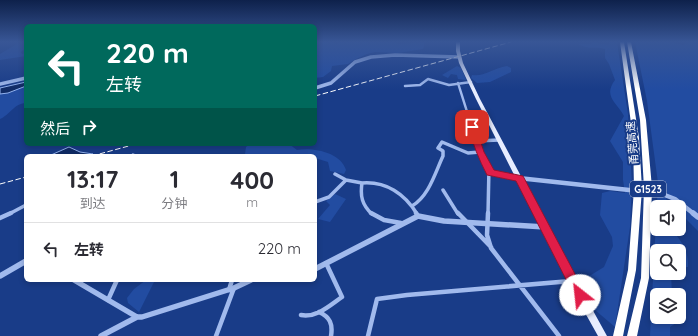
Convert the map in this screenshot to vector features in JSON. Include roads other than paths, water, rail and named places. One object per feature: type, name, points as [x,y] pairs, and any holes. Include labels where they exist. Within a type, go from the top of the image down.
[{"type":"highway","name":"甬莞高速","points":[[618,332],[632,270],[638,189],[636,138],[624,58]]},
{"type":"highway","name":"甬莞高速","points":[[632,58],[643,120],[648,188],[645,278],[632,336]]},
{"type":"main road","points":[[459,58],[499,140],[572,281],[603,336]]},
{"type":"street","points":[[317,87],[329,84],[354,62],[366,58]]},
{"type":"street","points":[[0,84],[24,78]]},
{"type":"street","points":[[405,86],[420,84],[428,80],[449,85],[471,82]]},
{"type":"street","points":[[458,83],[480,152],[489,167],[487,235],[491,248]]},
{"type":"street","points":[[476,141],[499,140]]},
{"type":"street","points":[[412,206],[417,203],[430,186],[443,156],[443,152],[438,148],[442,142],[468,153],[480,152]]},
{"type":"street","points":[[490,173],[520,178],[629,190]]},
{"type":"street","points":[[336,174],[346,180],[362,183],[371,182],[384,185],[399,194],[412,206],[418,216]]},
{"type":"street","points":[[317,202],[333,195],[346,180]]},
{"type":"street","points":[[362,183],[360,198],[365,207],[380,219],[388,222],[404,223]]},
{"type":"street","points":[[443,190],[448,199],[521,285],[559,336]]},
{"type":"street","points":[[662,194],[675,199],[698,217]]},
{"type":"street","points":[[0,218],[24,206]]},
{"type":"street","points":[[317,268],[418,216],[444,221],[545,227]]},
{"type":"street","points":[[0,276],[24,262]]},
{"type":"street","points":[[300,315],[304,316],[318,312],[342,297],[326,263]]},
{"type":"street","points":[[368,336],[370,321],[377,299],[394,296],[572,281]]},
{"type":"street","points":[[77,282],[137,317]]},
{"type":"street","points":[[108,300],[116,282]]},
{"type":"street","points":[[216,336],[231,289],[232,282]]},
{"type":"street","points":[[101,336],[137,317],[142,317],[231,289],[247,282]]},
{"type":"street","points":[[318,312],[326,315],[332,322],[333,325],[331,336]]},
{"type":"tunnel","points":[[629,190],[662,194]]},
{"type":"railway","points":[[317,95],[454,58]]},
{"type":"railway","points":[[99,154],[129,146]]},
{"type":"railway","points":[[0,184],[24,178]]}]
